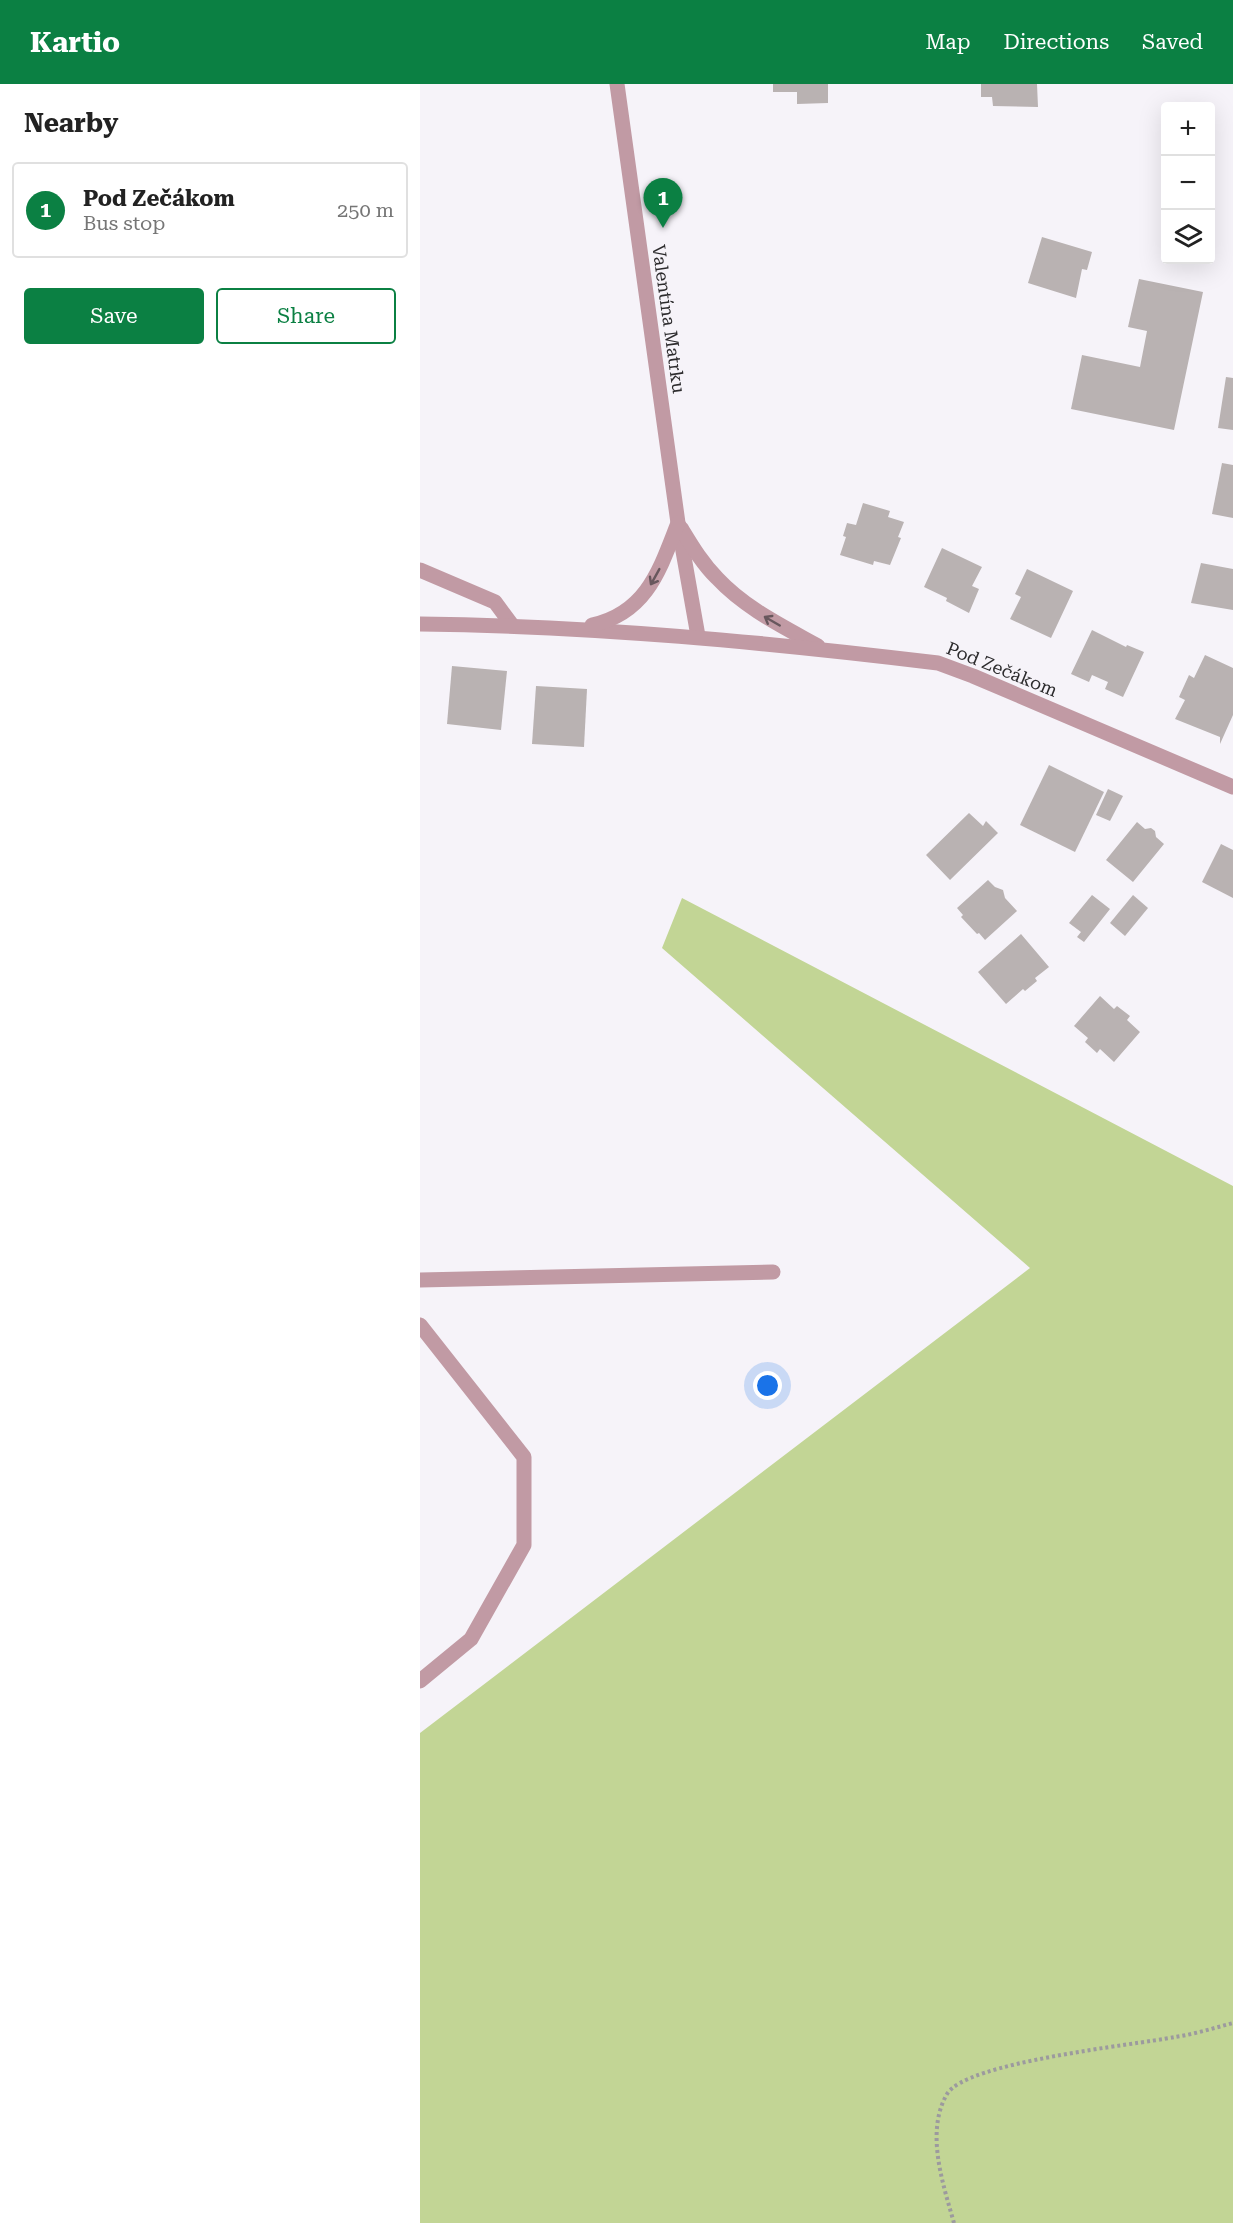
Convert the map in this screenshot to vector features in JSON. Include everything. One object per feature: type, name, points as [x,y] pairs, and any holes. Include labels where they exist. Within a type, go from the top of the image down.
[{"type":"street","name":"Valentína Matrku","points":[[617,84],[678,523],[698,636]]},
{"type":"street","name":"Valentína Matrku","points":[[580,628],[604,623],[642,598],[657,577],[678,523]]},
{"type":"street","name":"Valentína Matrku","points":[[678,523],[700,558],[717,579],[765,617],[824,649]]},
{"type":"street","points":[[420,570],[495,602],[512,625]]},
{"type":"street","name":"Pod Zečákom","points":[[420,624],[512,625],[698,636],[938,663],[1233,787]]},
{"type":"street","points":[[420,1280],[773,1272]]},
{"type":"street","points":[[420,1325],[524,1457],[524,1545],[471,1638],[420,1681]]},
{"type":"path","points":[[954,2223],[943,2186],[937,2145],[938,2118],[948,2092],[962,2081],[987,2072],[1057,2055],[1176,2037],[1233,2023]]},
{"type":"green space","points":[[682,898],[1233,1186],[1233,2223],[420,2223],[420,1733],[1030,1268],[662,948]]},
{"type":"building","points":[[773,84],[828,84],[828,103],[797,104],[797,92],[773,92]]},
{"type":"building","points":[[981,84],[1037,84],[1038,107],[993,106],[992,97],[981,97]]},
{"type":"building","points":[[1042,237],[1092,252],[1087,270],[1082,269],[1076,298],[1028,283]]},
{"type":"building","points":[[1139,279],[1203,292],[1174,430],[1071,409],[1082,355],[1140,367],[1147,331],[1128,327]]},
{"type":"building","points":[[1226,377],[1233,378],[1233,430],[1218,428]]},
{"type":"building","points":[[1222,463],[1233,465],[1233,518],[1212,514]]},
{"type":"building","points":[[863,503],[890,511],[888,517],[904,522],[898,537],[901,538],[890,565],[874,561],[873,565],[840,555],[846,537],[843,536],[847,523],[856,525]]},
{"type":"building","points":[[942,548],[982,567],[972,586],[979,589],[969,613],[946,601],[947,598],[924,587]]},
{"type":"building","points":[[1201,563],[1233,569],[1233,610],[1191,603]]},
{"type":"building","points":[[1027,569],[1073,591],[1051,638],[1010,619],[1021,597],[1015,594]]},
{"type":"building","points":[[1092,630],[1126,647],[1127,645],[1144,652],[1123,697],[1105,689],[1108,682],[1092,675],[1089,682],[1071,674]]},
{"type":"building","points":[[1205,655],[1233,668],[1233,715],[1220,744],[1220,737],[1175,719],[1185,700],[1179,697],[1189,675],[1194,678]]},
{"type":"building","points":[[452,666],[507,671],[501,730],[447,724]]},
{"type":"building","points":[[536,686],[587,689],[584,747],[532,744]]},
{"type":"building","points":[[1049,765],[1104,792],[1075,852],[1020,825]]},
{"type":"building","points":[[1108,789],[1123,796],[1110,821],[1096,815]]},
{"type":"building","points":[[969,813],[983,826],[986,821],[998,833],[950,880],[926,855]]},
{"type":"building","points":[[1137,822],[1145,829],[1151,828],[1155,831],[1156,837],[1164,844],[1133,882],[1106,860]]},
{"type":"building","points":[[1221,844],[1233,850],[1233,898],[1202,882]]},
{"type":"building","points":[[988,880],[995,887],[1003,890],[1005,898],[1017,911],[985,940],[961,917],[963,915],[957,908]]},
{"type":"building","points":[[1092,895],[1110,909],[1084,942],[1077,937],[1081,932],[1069,923]]},
{"type":"building","points":[[1133,895],[1148,908],[1125,936],[1110,923]]},
{"type":"building","points":[[1021,934],[1049,967],[1035,978],[1037,981],[1025,991],[1023,989],[1006,1004],[978,972]]},
{"type":"building","points":[[1100,996],[1114,1009],[1117,1006],[1130,1016],[1127,1020],[1140,1032],[1114,1062],[1100,1049],[1097,1053],[1085,1042],[1088,1038],[1074,1026]]},
{"type":"place","name":"Pod Zečákom","points":[[663,228]]}]
